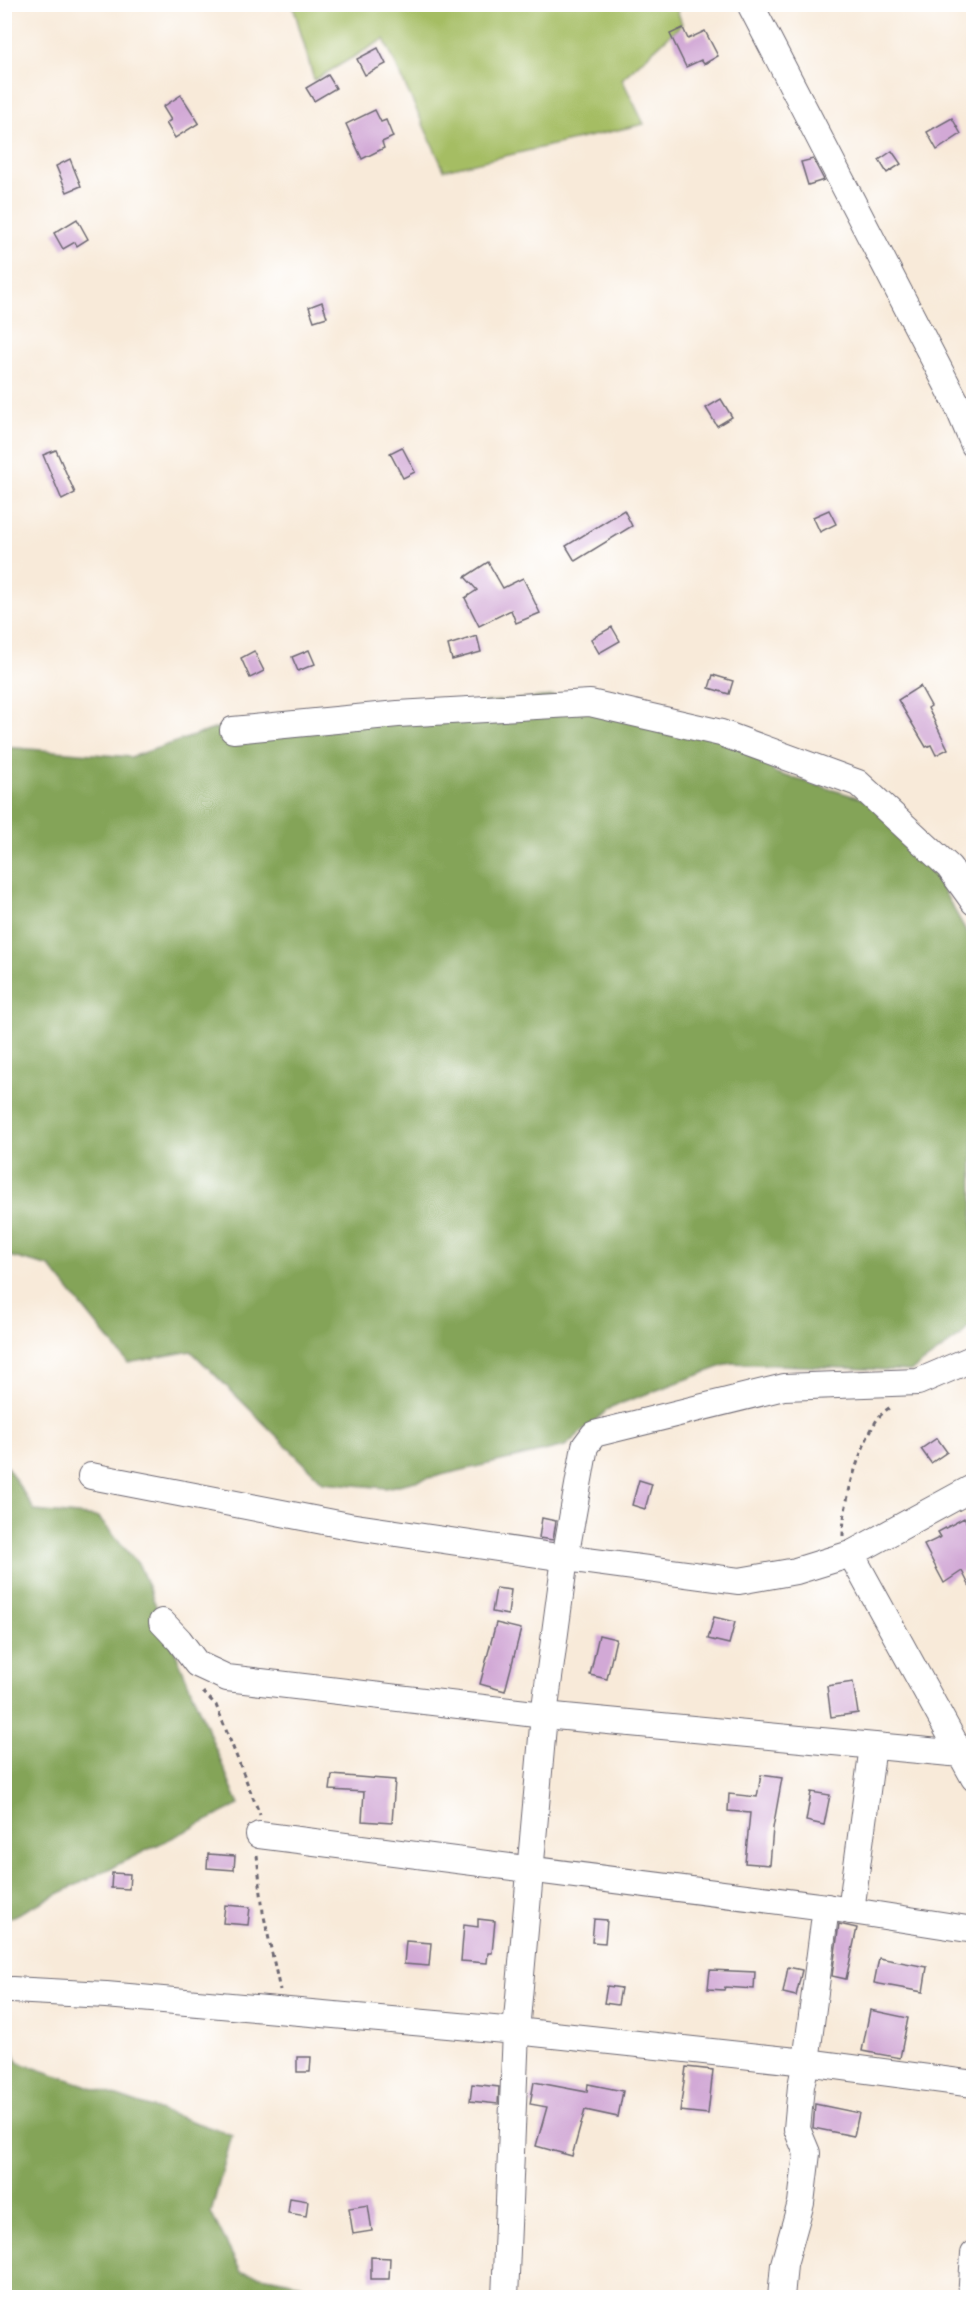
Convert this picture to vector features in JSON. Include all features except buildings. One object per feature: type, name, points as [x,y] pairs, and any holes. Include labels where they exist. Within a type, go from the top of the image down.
[{"type":"street","points":[[750,4],[956,402],[974,446]]},
{"type":"street","points":[[233,730],[398,714],[590,703],[721,733],[858,783],[949,867],[974,902]]},
{"type":"street","points":[[505,2298],[516,2031],[544,1715],[565,1558],[585,1446],[594,1434],[784,1387],[918,1382],[974,1358]]},
{"type":"street","points":[[91,1476],[350,1526],[739,1581],[796,1571],[851,1554],[974,1487]]},
{"type":"street","points":[[851,1554],[974,1778]]},
{"type":"street","points":[[162,1622],[197,1664],[227,1678],[544,1715],[961,1754]]},
{"type":"street","points":[[781,2298],[784,2264],[801,2203],[807,2153],[797,2129],[801,2086],[873,1746]]},
{"type":"street","points":[[259,1835],[530,1868],[838,1909],[974,1930]]},
{"type":"street","points":[[12,1990],[106,1995],[516,2031],[806,2062],[974,2084]]},
{"type":"street","points":[[971,2298],[974,2254]]},
{"type":"path","points":[[851,1554],[843,1537],[843,1519],[860,1456],[879,1416],[918,1382]]},
{"type":"path","points":[[202,1690],[216,1705],[261,1819],[257,1854],[263,1912],[285,2011]]},
{"type":"green space","points":[[675,4],[682,24],[622,79],[644,124],[444,170],[384,39],[314,80],[293,5]]},
{"type":"green space","points":[[554,696],[740,742],[776,773],[897,809],[973,943],[973,1321],[961,1336],[911,1371],[731,1363],[611,1407],[565,1446],[386,1488],[323,1482],[191,1351],[128,1363],[50,1267],[5,1255],[4,747],[131,757],[223,726]]},
{"type":"green space","points":[[4,1462],[35,1511],[98,1517],[139,1565],[239,1805],[5,1920]]},
{"type":"green space","points":[[4,2019],[17,2062],[232,2135],[211,2213],[241,2272],[302,2284],[305,2297],[5,2297]]}]
